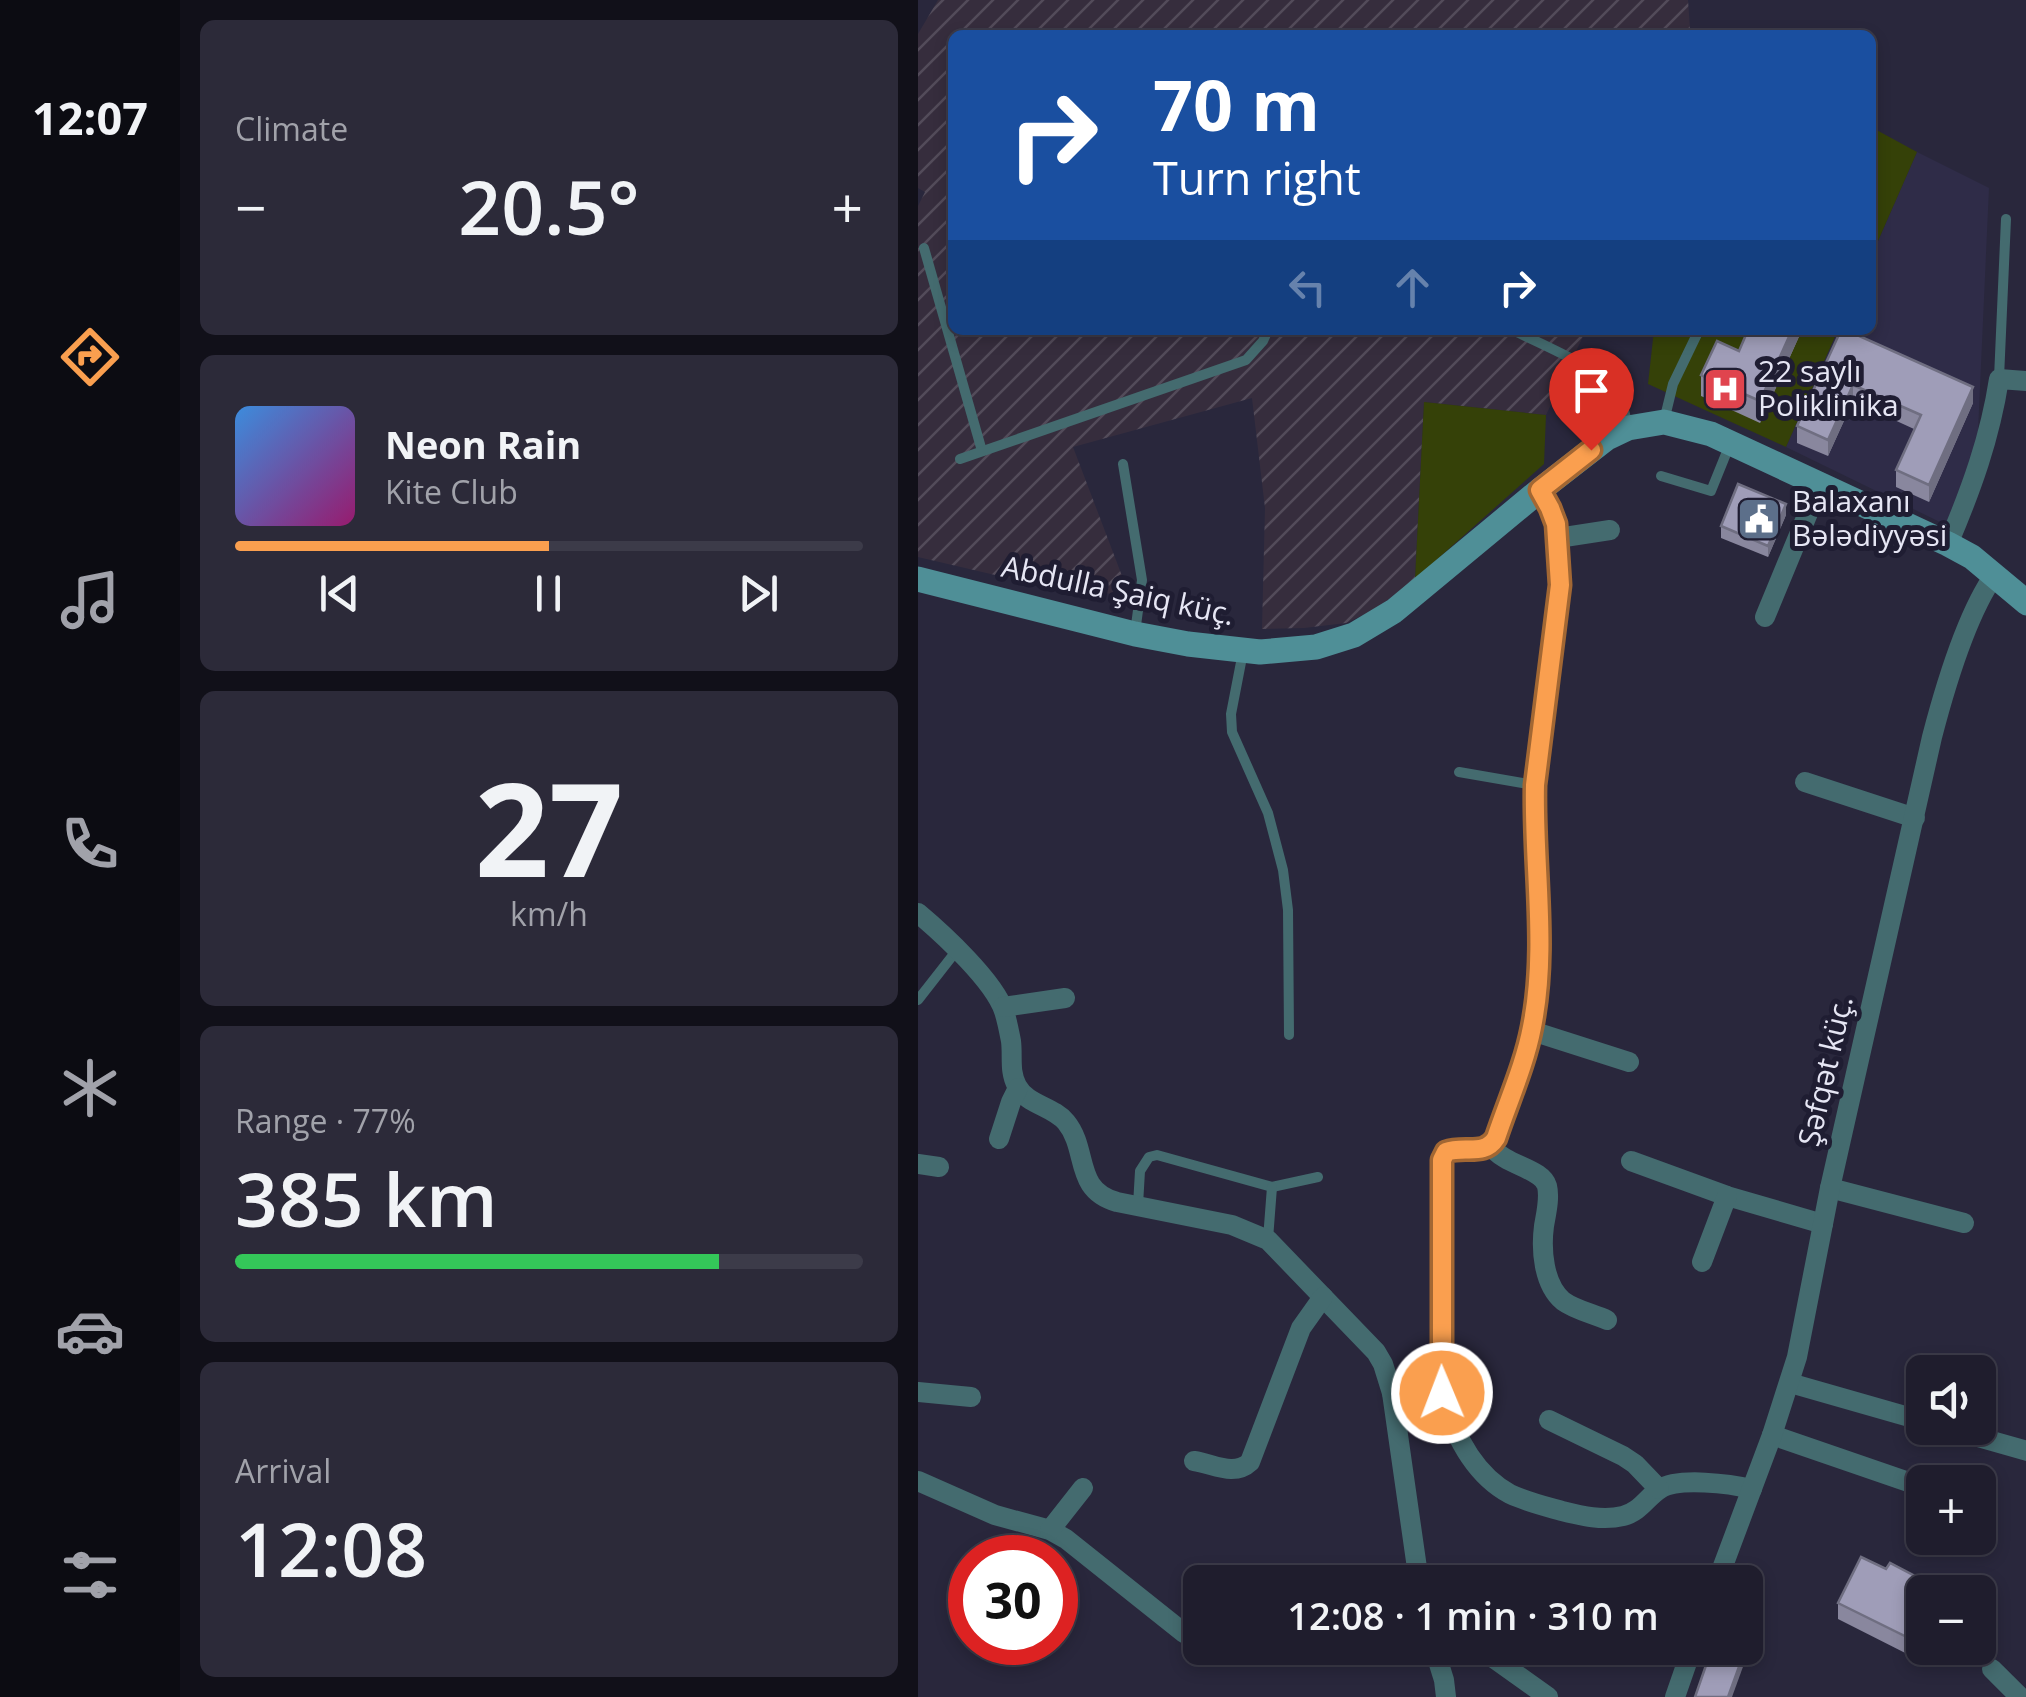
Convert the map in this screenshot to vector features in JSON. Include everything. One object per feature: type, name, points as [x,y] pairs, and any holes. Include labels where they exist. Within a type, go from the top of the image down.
[{"type":"street","points":[[1948,544],[1986,446],[1999,380],[2026,381]]},
{"type":"street","name":"Abdulla Şaiq küç.","points":[[918,579],[1135,634],[1213,649],[1281,652],[1316,647],[1372,626],[1394,611],[1591,450],[1628,428],[1664,422],[1731,443],[1948,544],[1972,556],[2026,603]]},
{"type":"street","points":[[1765,617],[1820,484]]},
{"type":"street","points":[[1540,490],[1550,508],[1558,538],[1560,585],[1535,785],[1540,943],[1532,1031],[1491,1146],[1483,1150],[1455,1149],[1446,1152],[1442,1160],[1442,1393],[1450,1420],[1475,1463],[1506,1492],[1527,1502],[1573,1514],[1619,1518],[1631,1514],[1658,1489],[1670,1484],[1728,1483],[1752,1489]]},
{"type":"street","points":[[1558,538],[1610,530]]},
{"type":"street","name":"Şəfqət küç.","points":[[1723,1565],[1797,1357],[1830,1188],[1943,697],[1973,614],[1995,574]]},
{"type":"street","points":[[1805,782],[1914,818]]},
{"type":"street","points":[[918,913],[958,950],[1003,1007],[1011,1042],[1011,1069],[1018,1088],[1067,1124],[1088,1182],[1096,1192],[1105,1198],[1232,1225],[1268,1240],[1376,1352],[1392,1394],[1416,1565]]},
{"type":"street","points":[[1003,1007],[1065,998]]},
{"type":"street","points":[[1532,1031],[1629,1062]]},
{"type":"street","points":[[1000,1139],[1018,1088]]},
{"type":"street","points":[[1491,1146],[1503,1159],[1538,1174],[1547,1183],[1542,1253],[1557,1293],[1564,1302],[1607,1320]]},
{"type":"street","points":[[1630,1161],[1727,1196],[1823,1224]]},
{"type":"street","points":[[1830,1188],[1964,1223]]},
{"type":"street","points":[[1702,1262],[1727,1196]]},
{"type":"street","points":[[1194,1460],[1232,1470],[1243,1469],[1250,1462],[1301,1328],[1323,1296]]},
{"type":"street","points":[[1790,1383],[1906,1416]]},
{"type":"street","points":[[918,1392],[971,1397]]},
{"type":"street","points":[[1392,1394],[1442,1393]]},
{"type":"street","points":[[1548,1420],[1623,1456],[1658,1489]]},
{"type":"street","points":[[1772,1435],[1906,1481]]},
{"type":"street","points":[[1996,1442],[2026,1451]]},
{"type":"street","points":[[918,1481],[995,1515],[1050,1530],[1183,1632]]},
{"type":"street","points":[[1050,1530],[1083,1488]]},
{"type":"street","points":[[1439,1665],[1446,1697]]},
{"type":"street","points":[[1504,1665],[1548,1697]]},
{"type":"street","points":[[1675,1697],[1686,1665]]},
{"type":"street","points":[[1992,1669],[2020,1697]]},
{"type":"lane","points":[[1999,380],[2006,220]]},
{"type":"lane","points":[[924,248],[948,332]]},
{"type":"lane","points":[[949,335],[982,452]]},
{"type":"lane","points":[[960,459],[1246,360],[1266,335]]},
{"type":"lane","points":[[1523,335],[1614,387],[1628,428]]},
{"type":"lane","points":[[1664,422],[1673,384],[1697,335]]},
{"type":"lane","points":[[1661,476],[1711,491],[1731,443]]},
{"type":"lane","points":[[1123,464],[1142,580],[1135,634]]},
{"type":"lane","points":[[1243,652],[1231,714],[1232,732],[1268,813],[1284,870],[1289,1035]]},
{"type":"lane","points":[[1459,772],[1535,785]]},
{"type":"lane","points":[[918,1000],[958,950]]},
{"type":"lane","points":[[1138,1206],[1140,1171],[1149,1157],[1157,1155],[1272,1187],[1318,1177]]},
{"type":"lane","points":[[1268,1240],[1272,1187]]},
{"type":"shaded area","points":[[938,0],[1688,0],[1690,30],[948,30],[948,335],[1584,335],[1546,415],[1424,402],[1415,579],[1376,609],[1346,623],[1262,629],[1265,508],[1252,398],[1073,447],[1130,597],[995,575],[918,557],[918,206],[925,192],[918,188],[918,34]]},
{"type":"shaded area","points":[[1917,152],[1989,188],[1977,454],[1946,525],[1786,447],[1836,335],[1876,335],[1876,246]]},
{"type":"green space","points":[[1876,130],[1917,152],[1876,246]]},
{"type":"green space","points":[[1653,335],[1836,335],[1786,447],[1648,384]]},
{"type":"green space","points":[[1424,402],[1546,415],[1544,464],[1415,579]]},
{"type":"building","points":[[1746,335],[1790,335],[1760,401],[1701,375],[1717,341],[1739,351]]},
{"type":"building","points":[[1839,335],[1857,335],[1973,387],[1929,485],[1896,470],[1921,415],[1853,385],[1828,440],[1797,426]]},
{"type":"building","points":[[1738,484],[1786,504],[1768,546],[1721,526]]},
{"type":"building","points":[[1861,1557],[1886,1569],[1890,1563],[1913,1575],[1906,1575],[1906,1637],[1838,1603]]},
{"type":"building","points":[[1706,1665],[1740,1665],[1728,1697],[1695,1697]]},
{"type":"place","name":"22 saylı Poliklinika","points":[[1725,389]]},
{"type":"place","name":"Balaxanı Bələdiyyəsi","points":[[1759,519]]},
{"type":"route","points":[[1442,1393],[1442,1160],[1446,1152],[1455,1149],[1483,1150],[1496,1138],[1532,1031],[1536,1006],[1540,943],[1535,785],[1560,585],[1556,524],[1540,490],[1591,450]]}]
